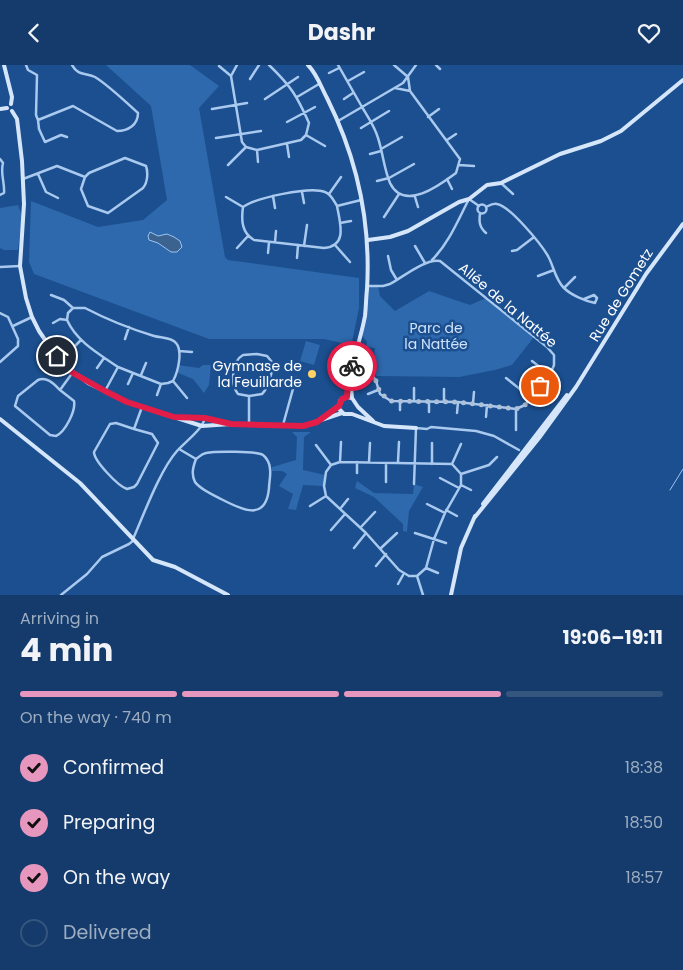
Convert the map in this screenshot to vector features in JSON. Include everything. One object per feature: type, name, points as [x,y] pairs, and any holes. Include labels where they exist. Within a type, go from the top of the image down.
[{"type":"street","points":[[4,65],[12,97],[11,104],[14,107],[12,111]]},
{"type":"street","points":[[26,65],[28,69],[37,75],[36,115],[39,129],[45,142],[61,135],[67,137]]},
{"type":"street","points":[[38,120],[76,106],[117,131],[134,126],[138,113],[94,77],[76,71],[72,65]]},
{"type":"street","points":[[237,65],[231,75],[242,142],[246,147],[257,150],[302,141],[310,123],[288,84],[269,65]]},
{"type":"street","points":[[250,79],[259,65]]},
{"type":"street","points":[[308,65],[338,121],[356,171],[368,240],[365,315],[348,381],[347,397]]},
{"type":"street","points":[[394,65],[408,77]]},
{"type":"street","points":[[330,73],[338,66],[371,122],[378,137],[391,185],[399,194],[415,196],[456,173],[460,159],[410,91],[408,77],[410,70],[416,65]]},
{"type":"street","points":[[436,65],[440,69]]},
{"type":"street","points":[[219,66],[231,75]]},
{"type":"street","points":[[347,81],[364,72]]},
{"type":"street","points":[[265,99],[298,77]]},
{"type":"street","points":[[338,121],[395,88],[408,77]]},
{"type":"street","points":[[367,286],[383,286],[432,260],[441,251],[451,235],[469,199],[479,190],[487,185],[501,183],[560,154],[601,141],[621,131],[683,80]]},
{"type":"street","points":[[297,97],[319,84]]},
{"type":"street","points":[[395,88],[410,91]]},
{"type":"street","points":[[344,99],[354,93]]},
{"type":"street","points":[[212,109],[247,103]]},
{"type":"street","points":[[0,109],[7,108],[11,104]]},
{"type":"street","points":[[287,122],[315,107]]},
{"type":"street","points":[[7,108],[9,111],[12,111],[17,119],[23,179],[24,204],[20,266],[24,289],[32,317],[50,347],[73,373],[105,391],[142,407],[202,426],[231,424],[303,426],[342,413],[352,414],[384,426],[426,429],[431,427],[476,431],[494,436],[519,450]]},
{"type":"street","points":[[428,117],[438,109]]},
{"type":"street","points":[[361,128],[389,111]]},
{"type":"street","points":[[216,138],[261,131]]},
{"type":"street","points":[[446,141],[456,134]]},
{"type":"street","points":[[306,135],[325,145]]},
{"type":"street","points":[[370,153],[381,150],[402,137]]},
{"type":"street","points":[[287,144],[289,157]]},
{"type":"street","points":[[228,165],[246,147]]},
{"type":"street","points":[[257,150],[258,162]]},
{"type":"street","points":[[125,158],[146,166],[148,171],[146,185],[108,213],[88,207],[81,189],[85,177],[125,158]]},
{"type":"street","points":[[0,159],[3,163],[1,169],[4,190],[4,193],[0,195]]},
{"type":"street","points":[[377,181],[389,178],[414,165]]},
{"type":"street","points":[[459,165],[474,166]]},
{"type":"street","points":[[23,179],[57,166],[85,177]]},
{"type":"street","points":[[38,174],[46,192],[58,197]]},
{"type":"street","points":[[329,194],[341,177]]},
{"type":"street","points":[[447,179],[452,189]]},
{"type":"street","points":[[501,183],[513,194]]},
{"type":"street","points":[[322,191],[329,194],[337,206],[340,223],[339,241],[332,247],[324,248],[254,240],[244,230],[243,207],[249,203],[273,196],[322,191]]},
{"type":"street","points":[[302,192],[304,203]]},
{"type":"street","points":[[384,217],[399,194]]},
{"type":"street","points":[[273,196],[275,208]]},
{"type":"street","points":[[415,196],[418,207]]},
{"type":"street","points":[[226,197],[243,207]]},
{"type":"street","points":[[469,199],[478,206],[480,224],[486,233]]},
{"type":"street","points":[[368,240],[390,237],[408,231],[459,202],[469,199]]},
{"type":"street","points":[[337,206],[362,200]]},
{"type":"street","points":[[478,206],[483,204],[486,207]]},
{"type":"street","points":[[480,213],[484,212],[486,207],[492,204],[503,206],[534,237],[549,258],[558,280],[564,288],[578,297],[595,303],[597,298],[594,295],[584,299]]},
{"type":"street","points":[[340,223],[350,221]]},
{"type":"street","name":"Rue de Gometz","points":[[451,595],[461,548],[475,517],[551,421],[581,379],[646,274],[683,224]]},
{"type":"street","points":[[304,246],[306,225]]},
{"type":"street","points":[[275,242],[276,231]]},
{"type":"street","points":[[237,248],[248,236]]},
{"type":"street","points":[[512,251],[517,250],[534,237]]},
{"type":"street","points":[[268,253],[270,242]]},
{"type":"street","points":[[297,257],[298,245]]},
{"type":"street","points":[[335,245],[350,262]]},
{"type":"street","points":[[415,246],[425,263]]},
{"type":"street","points":[[388,256],[391,270],[397,280]]},
{"type":"street","name":"Allée de la Nattée","points":[[432,260],[440,261],[551,351],[554,355],[554,365],[549,374]]},
{"type":"street","points":[[0,267],[20,266]]},
{"type":"street","points":[[538,276],[554,270]]},
{"type":"street","points":[[564,288],[575,277]]},
{"type":"street","points":[[51,295],[64,300],[72,308]]},
{"type":"street","points":[[72,308],[85,308],[129,327],[173,340],[179,351],[177,369],[173,381],[161,384],[118,367],[104,358],[81,340],[67,320],[68,313],[72,308]]},
{"type":"street","points":[[0,313],[8,317],[18,339],[18,346],[0,361]]},
{"type":"street","points":[[12,326],[32,317]]},
{"type":"street","points":[[53,323],[60,319],[67,320]]},
{"type":"street","points":[[124,339],[129,327]]},
{"type":"street","points":[[74,347],[81,340]]},
{"type":"street","points":[[179,351],[192,352]]},
{"type":"street","points":[[263,354],[271,359],[273,366],[266,389],[262,394],[249,396],[238,393],[235,389],[236,362],[243,355],[263,354]]},
{"type":"street","points":[[97,368],[104,358]]},
{"type":"street","name":"Allée de la Nattée","points":[[532,361],[558,381]]},
{"type":"street","points":[[353,362],[367,366],[376,381],[378,389],[391,401],[444,401],[516,409],[525,405],[549,374]]},
{"type":"street","points":[[140,376],[146,363]]},
{"type":"street","points":[[105,391],[118,367]]},
{"type":"street","points":[[60,389],[73,373]]},
{"type":"street","points":[[128,384],[133,373]]},
{"type":"street","points":[[350,375],[352,398],[356,405],[373,421]]},
{"type":"street","points":[[506,378],[540,405]]},
{"type":"street","points":[[41,379],[48,380],[60,389],[74,401],[75,408],[62,432],[56,436],[50,435],[15,406],[18,396],[41,379]]},
{"type":"street","points":[[283,426],[296,379]]},
{"type":"street","points":[[173,381],[187,398]]},
{"type":"street","points":[[157,395],[161,384]]},
{"type":"street","points":[[414,388],[414,401]]},
{"type":"street","points":[[368,394],[378,389]]},
{"type":"street","points":[[444,389],[444,401]]},
{"type":"street","points":[[473,403],[474,392]]},
{"type":"street","points":[[249,396],[249,425]]},
{"type":"street","points":[[317,422],[339,406],[342,399],[352,398]]},
{"type":"street","points":[[400,401],[400,410]]},
{"type":"street","points":[[429,401],[429,412]]},
{"type":"street","points":[[457,413],[458,402]]},
{"type":"street","points":[[352,414],[356,405]]},
{"type":"street","points":[[486,417],[488,405]]},
{"type":"street","points":[[339,406],[342,413]]},
{"type":"street","points":[[134,429],[142,407]]},
{"type":"street","points":[[516,409],[516,430]]},
{"type":"street","points":[[174,417],[205,418],[231,424]]},
{"type":"street","points":[[61,595],[87,574],[102,557],[129,544],[158,483],[174,455],[202,426],[205,418]]},
{"type":"street","points":[[0,419],[80,483],[153,560],[175,567],[228,595]]},
{"type":"street","points":[[116,423],[134,429],[152,434],[158,443],[137,484],[127,489],[120,485],[95,459],[94,452],[110,424],[116,423]]},
{"type":"street","points":[[194,424],[195,432]]},
{"type":"street","points":[[414,484],[416,428]]},
{"type":"street","points":[[340,462],[341,442]]},
{"type":"street","points":[[398,462],[399,442]]},
{"type":"street","points":[[369,462],[370,443]]},
{"type":"street","points":[[432,443],[432,464]]},
{"type":"street","points":[[452,464],[461,444]]},
{"type":"street","points":[[316,445],[331,465]]},
{"type":"street","points":[[179,449],[196,459]]},
{"type":"street","points":[[208,453],[254,453],[263,455],[267,459],[270,468],[266,503],[259,509],[246,510],[230,504],[205,490],[198,485],[193,477],[192,471],[196,459],[208,453]]},
{"type":"street","points":[[461,475],[488,465],[497,457]]},
{"type":"street","points":[[340,462],[452,464],[461,475],[460,487],[434,539],[426,568],[417,576],[404,575],[381,548],[326,496],[325,492],[325,475],[331,465],[340,462]]},
{"type":"street","points":[[357,462],[357,473]]},
{"type":"street","points":[[386,463],[386,482]]},
{"type":"street","points":[[440,478],[471,490]]},
{"type":"street","points":[[310,506],[326,496]]},
{"type":"street","points":[[340,509],[348,499]]},
{"type":"street","points":[[427,505],[457,516]]},
{"type":"street","points":[[361,528],[375,512]]},
{"type":"street","points":[[331,530],[345,513]]},
{"type":"street","points":[[354,547],[366,533]]},
{"type":"street","points":[[381,548],[397,533]]},
{"type":"street","points":[[415,533],[446,543]]},
{"type":"street","points":[[376,567],[386,554]]},
{"type":"street","points":[[426,568],[438,573]]},
{"type":"street","points":[[398,585],[404,575]]},
{"type":"street","points":[[417,576],[424,595]]},
{"type":"green space","points":[[106,65],[190,65],[219,86],[199,108],[225,257],[228,260],[359,278],[359,308],[352,342],[346,344],[324,339],[209,339],[34,274],[29,262],[31,201],[98,227],[143,220],[167,200],[151,106]]},
{"type":"green space","points":[[18,205],[22,216],[18,250],[4,250],[0,248],[0,208]]},
{"type":"green space","name":"Parc de la Nattée","points":[[367,286],[378,286],[380,296],[395,311],[429,291],[470,305],[486,298],[534,337],[512,365],[495,370],[459,377],[376,376],[375,348],[366,347],[367,342],[361,334]]},
{"type":"green space","points":[[306,341],[320,345],[314,365],[300,361]]},
{"type":"green space","points":[[178,365],[199,368],[203,365],[211,365],[209,385],[204,393],[193,379],[176,372]]},
{"type":"green space","points":[[292,432],[311,432],[304,437],[303,470],[325,475],[324,486],[303,485],[296,510],[288,509],[293,494],[279,486],[287,474],[282,471],[272,471],[272,467],[296,460],[297,437]]},
{"type":"green space","points":[[357,481],[374,493],[413,494],[414,484],[423,487],[409,511],[407,532],[403,531],[403,524],[374,497],[355,488]]},
{"type":"shaded area","points":[[150,232],[158,236],[167,234],[174,237],[180,241],[182,247],[177,252],[171,252],[158,243],[149,240]]},
{"type":"waterway","points":[[670,490],[683,469]]},
{"type":"way so far","points":[[352,366],[353,362],[367,366],[376,381],[380,393],[391,401],[444,401],[516,409],[525,405],[540,386]]},
{"type":"place","name":"Gymnase de la Feuillarde","points":[[312,374]]},
{"type":"route","points":[[57,356],[73,373],[88,383],[127,402],[174,417],[205,418],[231,424],[303,426],[317,422],[339,406],[340,401],[347,397],[348,381],[352,366]]}]
